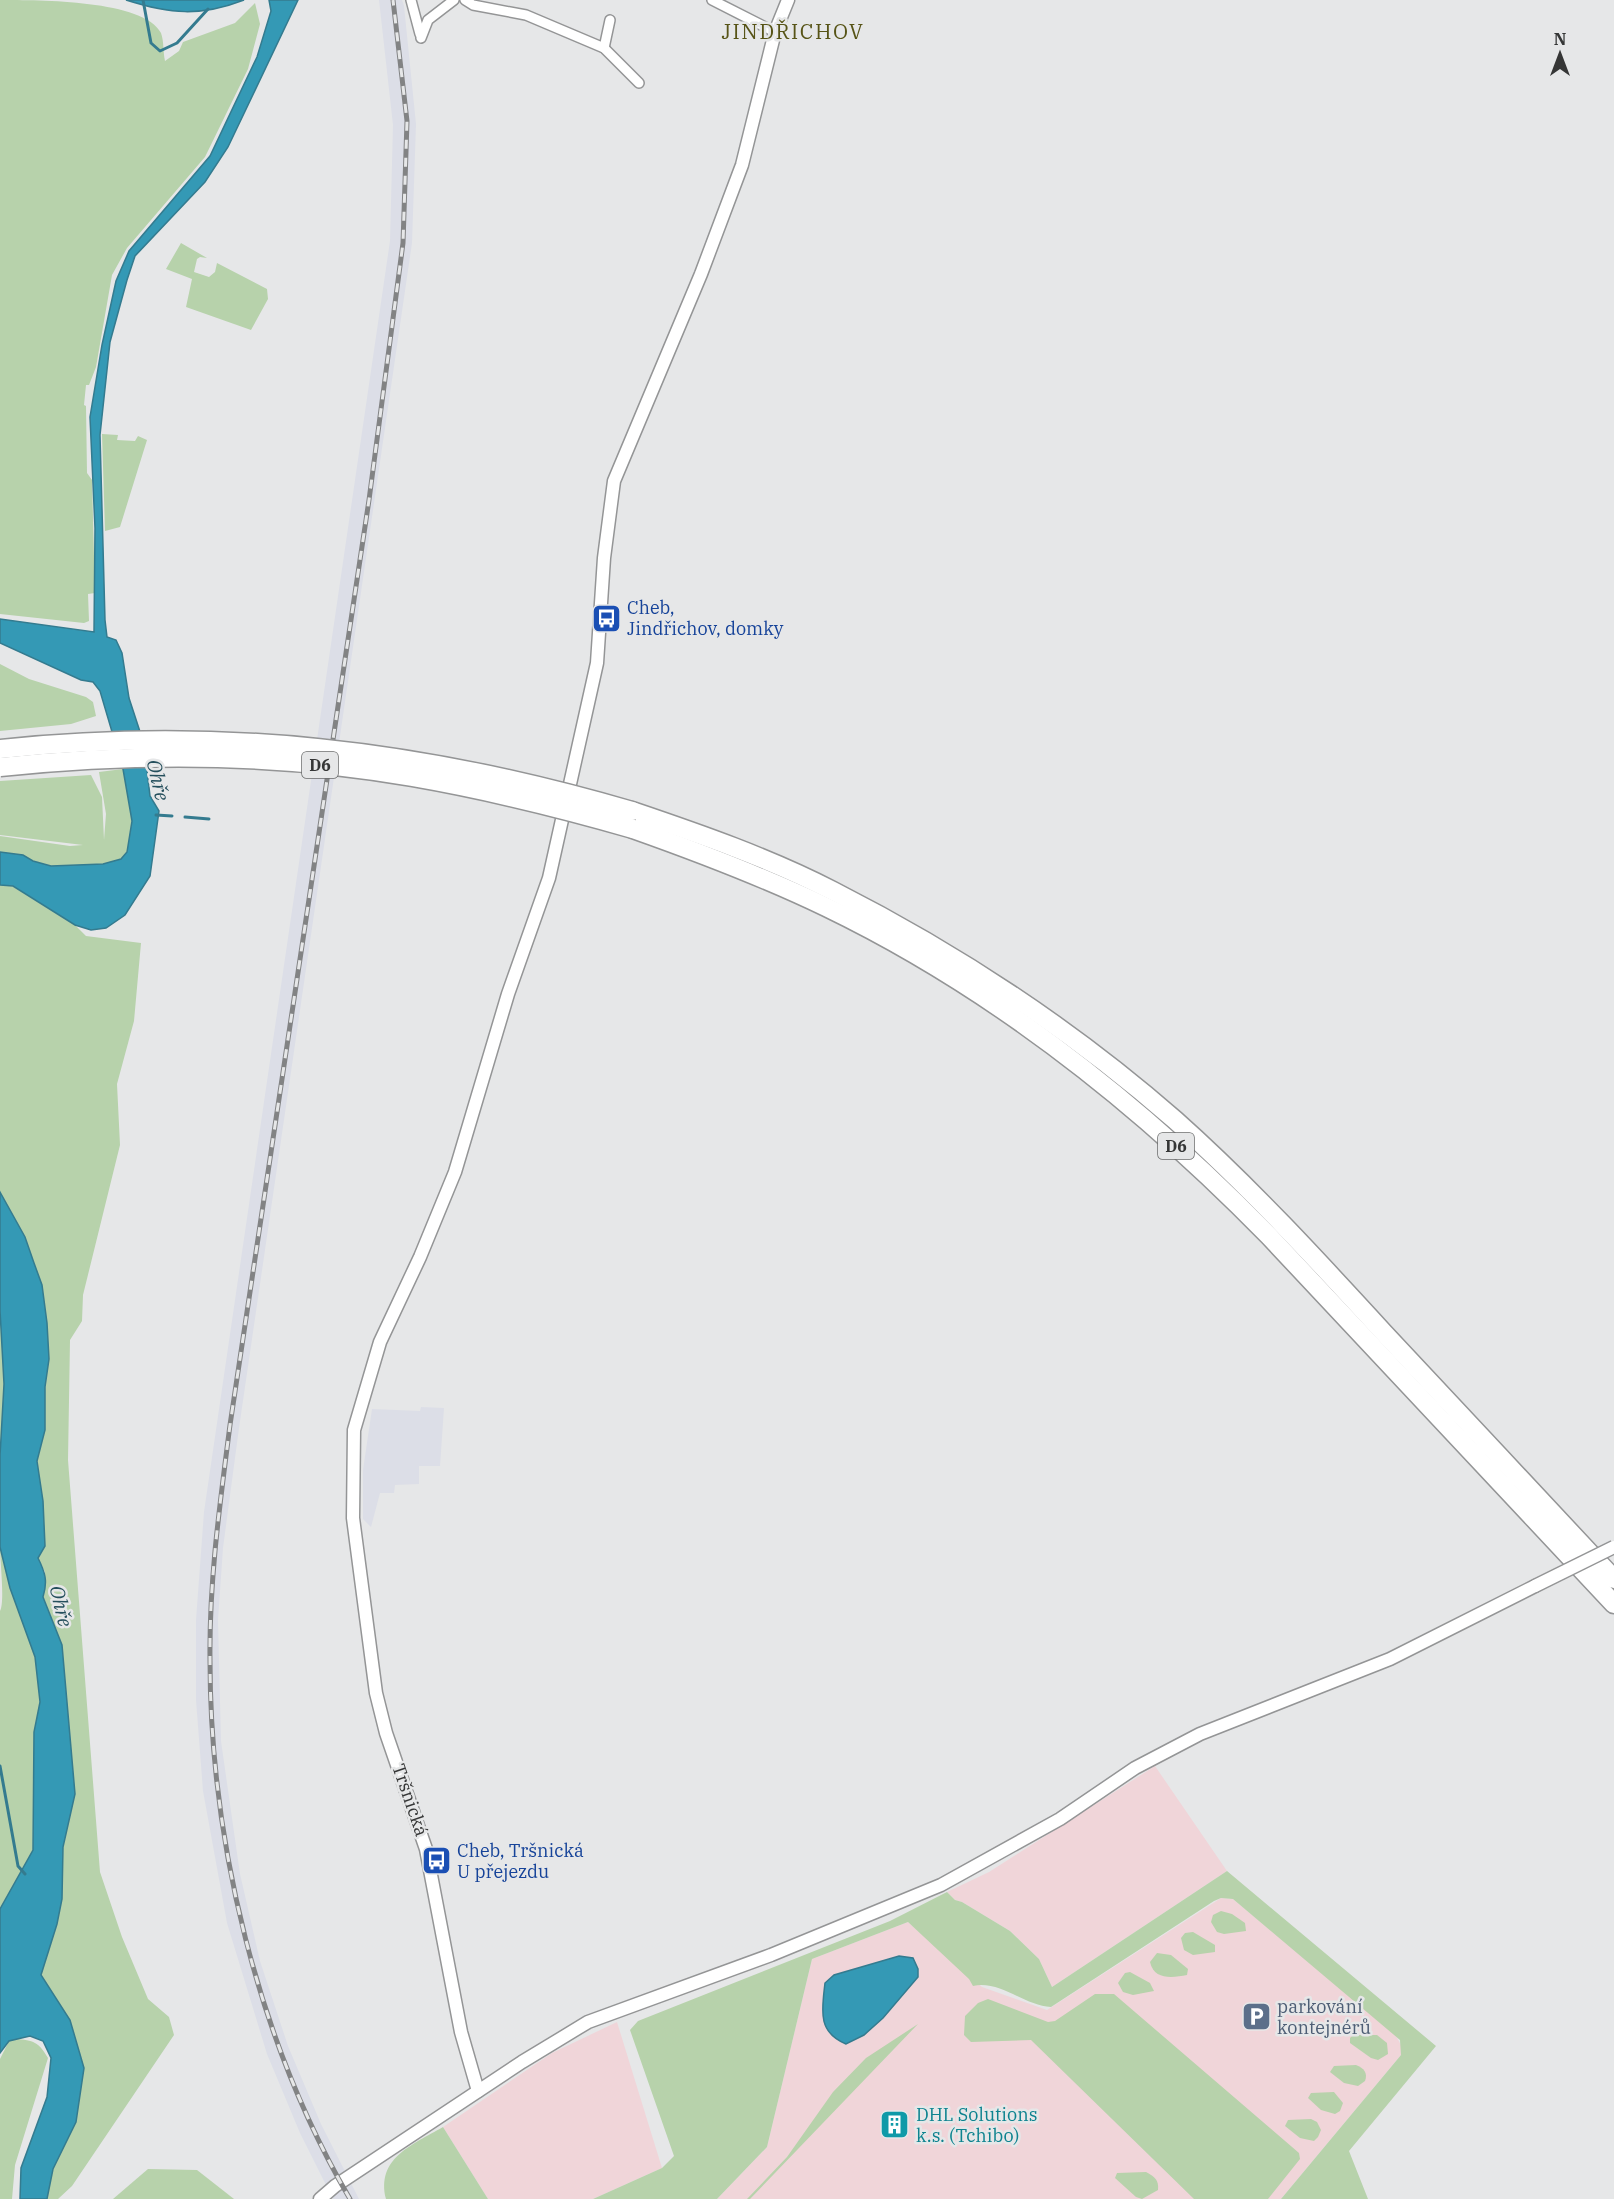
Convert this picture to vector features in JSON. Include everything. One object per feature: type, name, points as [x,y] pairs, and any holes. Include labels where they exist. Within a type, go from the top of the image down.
[{"type":"highway","name":"D6","points":[[0,749],[155,739],[308,745],[404,757],[525,781],[632,820],[827,908],[913,953],[1046,1039],[1106,1085],[1218,1183],[1614,1604]]},
{"type":"highway","name":"D6","points":[[0,767],[91,759],[221,758],[304,763],[410,776],[632,820],[731,847],[831,890],[922,939],[994,984],[1108,1067],[1174,1119],[1282,1224],[1614,1579]]},
{"type":"street","points":[[712,0],[776,32]]},
{"type":"street","name":"Tršnická","points":[[478,2091],[461,2032],[426,1849],[386,1733],[376,1693],[352,1507],[354,1430],[380,1342],[420,1257],[455,1172],[508,994],[549,878],[597,663],[604,558],[614,480],[701,274],[742,165],[776,32],[788,0]]},
{"type":"street","points":[[411,1],[421,36],[428,20],[448,5]]},
{"type":"street","points":[[411,1],[424,13],[448,5],[469,2],[526,15],[604,48],[639,83]]},
{"type":"street","points":[[604,48],[610,20]]},
{"type":"street","points":[[320,2199],[335,2186],[575,2029],[628,2007],[771,1955],[941,1885],[1060,1819],[1136,1768],[1200,1734],[1390,1659],[1614,1547]]},
{"type":"shaded area","points":[[379,0],[402,0],[404,6],[416,124],[412,243],[239,1428],[223,1548],[218,1620],[221,1741],[240,1874],[260,1961],[288,2046],[321,2124],[359,2199],[333,2199],[300,2133],[267,2054],[227,1923],[203,1791],[196,1700],[196,1620],[204,1512],[390,241],[393,125]]},
{"type":"shaded area","points":[[421,1407],[444,1408],[440,1466],[419,1466],[419,1484],[395,1485],[394,1493],[380,1493],[371,1527],[363,1519],[363,1470],[372,1409],[420,1411]]},
{"type":"shaded area","points":[[1155,1766],[1227,1871],[1052,1987],[1039,1959],[1010,1931],[955,1900],[947,1892],[989,1872]]},
{"type":"shaded area","points":[[1221,1898],[1233,1899],[1395,2034],[1402,2047],[1401,2055],[1281,2199],[717,2199],[767,2147],[812,1959],[908,1922],[982,1987],[1047,2010]]},
{"type":"shaded area","points":[[617,2022],[662,2168],[593,2199],[488,2199],[443,2127],[552,2053]]},
{"type":"green space","points":[[0,0],[89,4],[134,14],[151,22],[161,33],[165,61],[179,51],[183,42],[235,23],[255,3],[260,24],[248,69],[205,157],[127,248],[112,275],[96,367],[89,385],[86,385],[84,405],[86,406],[87,473],[92,480],[95,593],[88,594],[89,621],[84,623],[0,614]]},
{"type":"green space","points":[[181,243],[207,258],[197,259],[194,272],[209,277],[215,272],[217,263],[267,289],[268,299],[251,330],[186,307],[192,279],[166,269]]},
{"type":"green space","points":[[102,434],[118,435],[117,440],[135,441],[138,436],[147,440],[120,527],[105,531]]},
{"type":"green space","points":[[0,664],[29,679],[86,697],[93,702],[96,716],[71,724],[0,731]]},
{"type":"green space","points":[[123,769],[132,821],[127,852],[121,859],[103,864],[51,866],[33,861],[23,855],[0,852],[0,836],[70,846],[83,845],[0,835],[0,781],[91,775],[102,797],[104,840],[106,814],[99,772]]},
{"type":"green space","points":[[0,885],[13,886],[75,925],[86,936],[141,943],[134,1021],[117,1084],[120,1145],[83,1295],[82,1321],[70,1340],[68,1460],[100,1872],[122,1937],[148,1999],[169,2017],[174,2035],[72,2186],[58,2199],[47,2199],[53,2169],[76,2122],[70,2020],[41,1975],[57,1924],[62,1899],[63,1847],[75,1794],[62,1645],[43,1596],[45,1572],[38,1558],[43,1501],[37,1461],[45,1430],[45,1387],[49,1359],[42,1286],[25,1237],[0,1192]]},
{"type":"green space","points":[[0,1310],[4,1384],[0,1456]]},
{"type":"green space","points":[[0,1547],[10,1588],[35,1657],[40,1702],[34,1732],[33,1850],[0,1909],[0,1611],[2,1591]]},
{"type":"green space","points":[[1227,1871],[1436,2046],[1349,2151],[1368,2199],[1281,2199],[1401,2055],[1400,2040],[1233,1899],[1221,1898],[1051,2007],[1041,2006],[993,1987],[973,1986],[969,1979],[908,1922],[812,1959],[767,2147],[717,2199],[593,2199],[662,2168],[674,2156],[630,2030],[638,2021],[890,1921],[947,1892],[955,1900],[1010,1931],[1039,1959],[1052,1987]]},
{"type":"green space","points":[[1221,1911],[1232,1914],[1245,1923],[1246,1931],[1224,1934],[1217,1932],[1211,1922],[1213,1915]]},
{"type":"green space","points":[[1193,1932],[1215,1945],[1215,1952],[1193,1955],[1184,1950],[1181,1938],[1185,1933]]},
{"type":"green space","points":[[1157,1953],[1171,1955],[1188,1969],[1187,1975],[1170,1977],[1155,1972],[1150,1962]]},
{"type":"green space","points":[[1130,1972],[1150,1983],[1154,1991],[1133,1995],[1123,1992],[1118,1983],[1125,1973]]},
{"type":"green space","points":[[1095,1994],[1114,1994],[1299,2153],[1300,2159],[1268,2199],[1194,2199],[1031,2040],[971,2042],[964,2035],[965,2016],[978,2003],[988,1999],[1048,2022],[1055,2021]]},
{"type":"green space","points":[[918,2024],[750,2199],[747,2199],[787,2157],[833,2092],[866,2058]]},
{"type":"green space","points":[[1353,2035],[1377,2035],[1387,2043],[1388,2054],[1378,2060],[1371,2058],[1350,2043]]},
{"type":"green space","points":[[16,2039],[35,2043],[42,2048],[48,2058],[15,2165],[12,2199],[0,2199],[0,2059],[9,2041]]},
{"type":"green space","points":[[1356,2065],[1366,2073],[1365,2081],[1358,2086],[1344,2083],[1330,2072],[1334,2066]]},
{"type":"green space","points":[[1334,2092],[1343,2103],[1340,2111],[1335,2114],[1321,2110],[1308,2098],[1311,2093]]},
{"type":"green space","points":[[1311,2119],[1317,2122],[1321,2130],[1314,2141],[1300,2138],[1285,2126],[1288,2120]]},
{"type":"green space","points":[[443,2127],[488,2199],[386,2199],[384,2185],[391,2163],[409,2147]]},
{"type":"green space","points":[[148,2169],[197,2170],[234,2199],[113,2199]]},
{"type":"green space","points":[[1146,2172],[1156,2179],[1158,2190],[1142,2199],[1136,2197],[1115,2178],[1117,2173]]},
{"type":"water","points":[[126,0],[244,0],[213,9],[185,12],[171,11]]},
{"type":"water","points":[[269,0],[298,0],[228,147],[205,182],[135,256],[110,342],[100,435],[105,620],[107,637],[116,640],[122,653],[129,698],[144,744],[150,796],[159,811],[150,876],[125,915],[106,928],[91,930],[75,925],[13,886],[0,885],[0,852],[23,855],[33,861],[51,866],[103,864],[121,859],[127,852],[132,821],[123,769],[100,691],[93,682],[81,680],[0,643],[0,619],[94,632],[95,528],[90,417],[116,281],[129,251],[210,156],[257,57],[271,11]]},
{"type":"water","points":[[0,1192],[25,1237],[42,1285],[47,1323],[49,1359],[45,1387],[45,1430],[37,1461],[43,1501],[45,1546],[38,1558],[45,1577],[43,1597],[62,1645],[75,1794],[63,1847],[62,1899],[57,1924],[41,1975],[70,2020],[84,2068],[76,2122],[53,2169],[47,2199],[20,2199],[21,2168],[47,2097],[51,2058],[43,2041],[30,2036],[9,2041],[0,2053],[0,1909],[33,1850],[34,1732],[40,1702],[35,1657],[10,1588],[0,1547],[0,1456],[4,1384],[0,1310]]},
{"type":"water","points":[[899,1956],[913,1958],[918,1969],[918,1977],[883,2018],[864,2035],[846,2044],[837,2039],[826,2027],[824,2019],[825,1983],[834,1975]]},
{"type":"waterway","points":[[143,0],[151,43],[160,51],[177,43],[208,9]]},
{"type":"waterway","points":[[156,815],[172,816]]},
{"type":"waterway","points":[[185,817],[209,819]]},
{"type":"waterway","points":[[0,1766],[18,1866],[25,1874]]},
{"type":"railway","points":[[350,2199],[318,2138],[289,2074],[265,2007],[246,1938],[230,1869],[219,1798],[212,1729],[210,1630],[216,1542],[230,1425],[369,500],[403,243],[407,121],[393,0]]},
{"type":"place","name":"Cheb, Jindřichov, domky","points":[[606,618]]},
{"type":"place","name":"Cheb, Tršnická U přejezdu","points":[[436,1861]]},
{"type":"place","name":"parkování kontejnérů","points":[[1256,2017]]},
{"type":"place","name":"DHL Solutions k.s. (Tchibo)","points":[[895,2125]]},
{"type":"district","name":"JINDŘICHOV","points":[[793,32]]},
{"type":"water label","name":"Ohře","points":[[158,780]]},
{"type":"water label","name":"Ohře","points":[[61,1606]]}]
